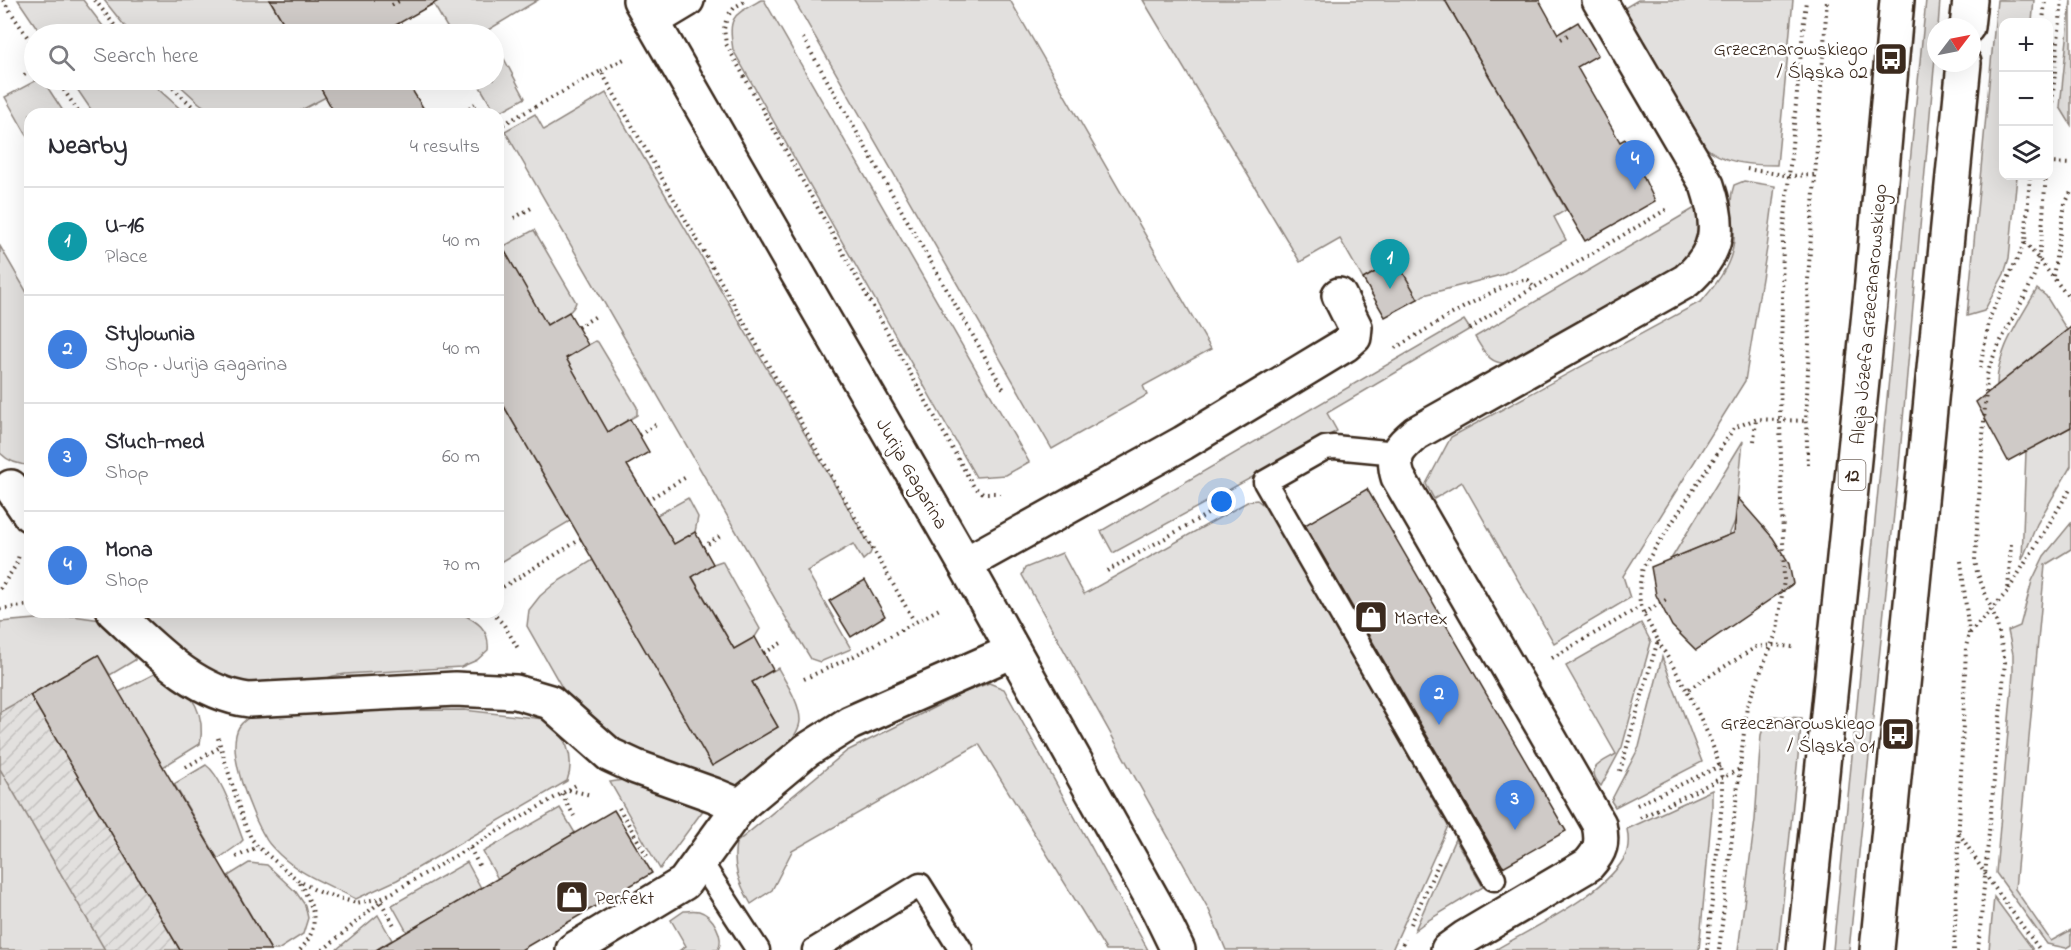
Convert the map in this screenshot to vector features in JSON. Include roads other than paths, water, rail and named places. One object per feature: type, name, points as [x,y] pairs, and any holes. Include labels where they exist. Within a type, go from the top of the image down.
[{"type":"street","points":[[646,10],[687,0]]},
{"type":"street","points":[[1448,950],[1588,865],[1598,855],[1602,842],[1598,825],[1398,477],[1394,463],[1397,453],[1416,433],[1686,281],[1702,267],[1712,251],[1716,225],[1707,185],[1599,0]]},
{"type":"street","name":"Aleja Józefa Grzecznarowskiego","points":[[1804,950],[1872,283],[1897,0]]},
{"type":"street","points":[[1968,18],[1970,0]]},
{"type":"street","name":"Jurija Gagarina","points":[[646,10],[965,564],[1159,911],[1178,950]]},
{"type":"street","points":[[1877,950],[1963,72]]},
{"type":"street","points":[[965,564],[1183,443],[1345,345],[1354,337],[1355,327],[1339,295]]},
{"type":"street","points":[[11,487],[24,506]]},
{"type":"street","points":[[121,618],[178,670],[230,698],[249,700],[455,689],[516,692],[550,702],[604,763],[636,767],[740,806]]},
{"type":"street","points":[[573,950],[684,883],[740,806],[807,750],[834,732],[1013,651]]},
{"type":"lane","points":[[1397,453],[1325,448],[1265,482],[1494,879]]},
{"type":"lane","points":[[700,861],[758,950]]},
{"type":"lane","points":[[814,950],[920,885],[962,950]]},
{"type":"place","name":"Grzecznarowskiego / Śląska 02","points":[[1891,59]]},
{"type":"place","name":"Mona","points":[[1635,190]]},
{"type":"place","name":"U-16","points":[[1390,289]]},
{"type":"place","name":"Martex","points":[[1371,617]]},
{"type":"place","name":"Stylownia","points":[[1439,725]]},
{"type":"place","name":"Grzecznarowskiego / Śląska 01","points":[[1898,734]]},
{"type":"place","name":"Słuch-med","points":[[1515,830]]},
{"type":"place","name":"Perfekt","points":[[572,897]]}]
